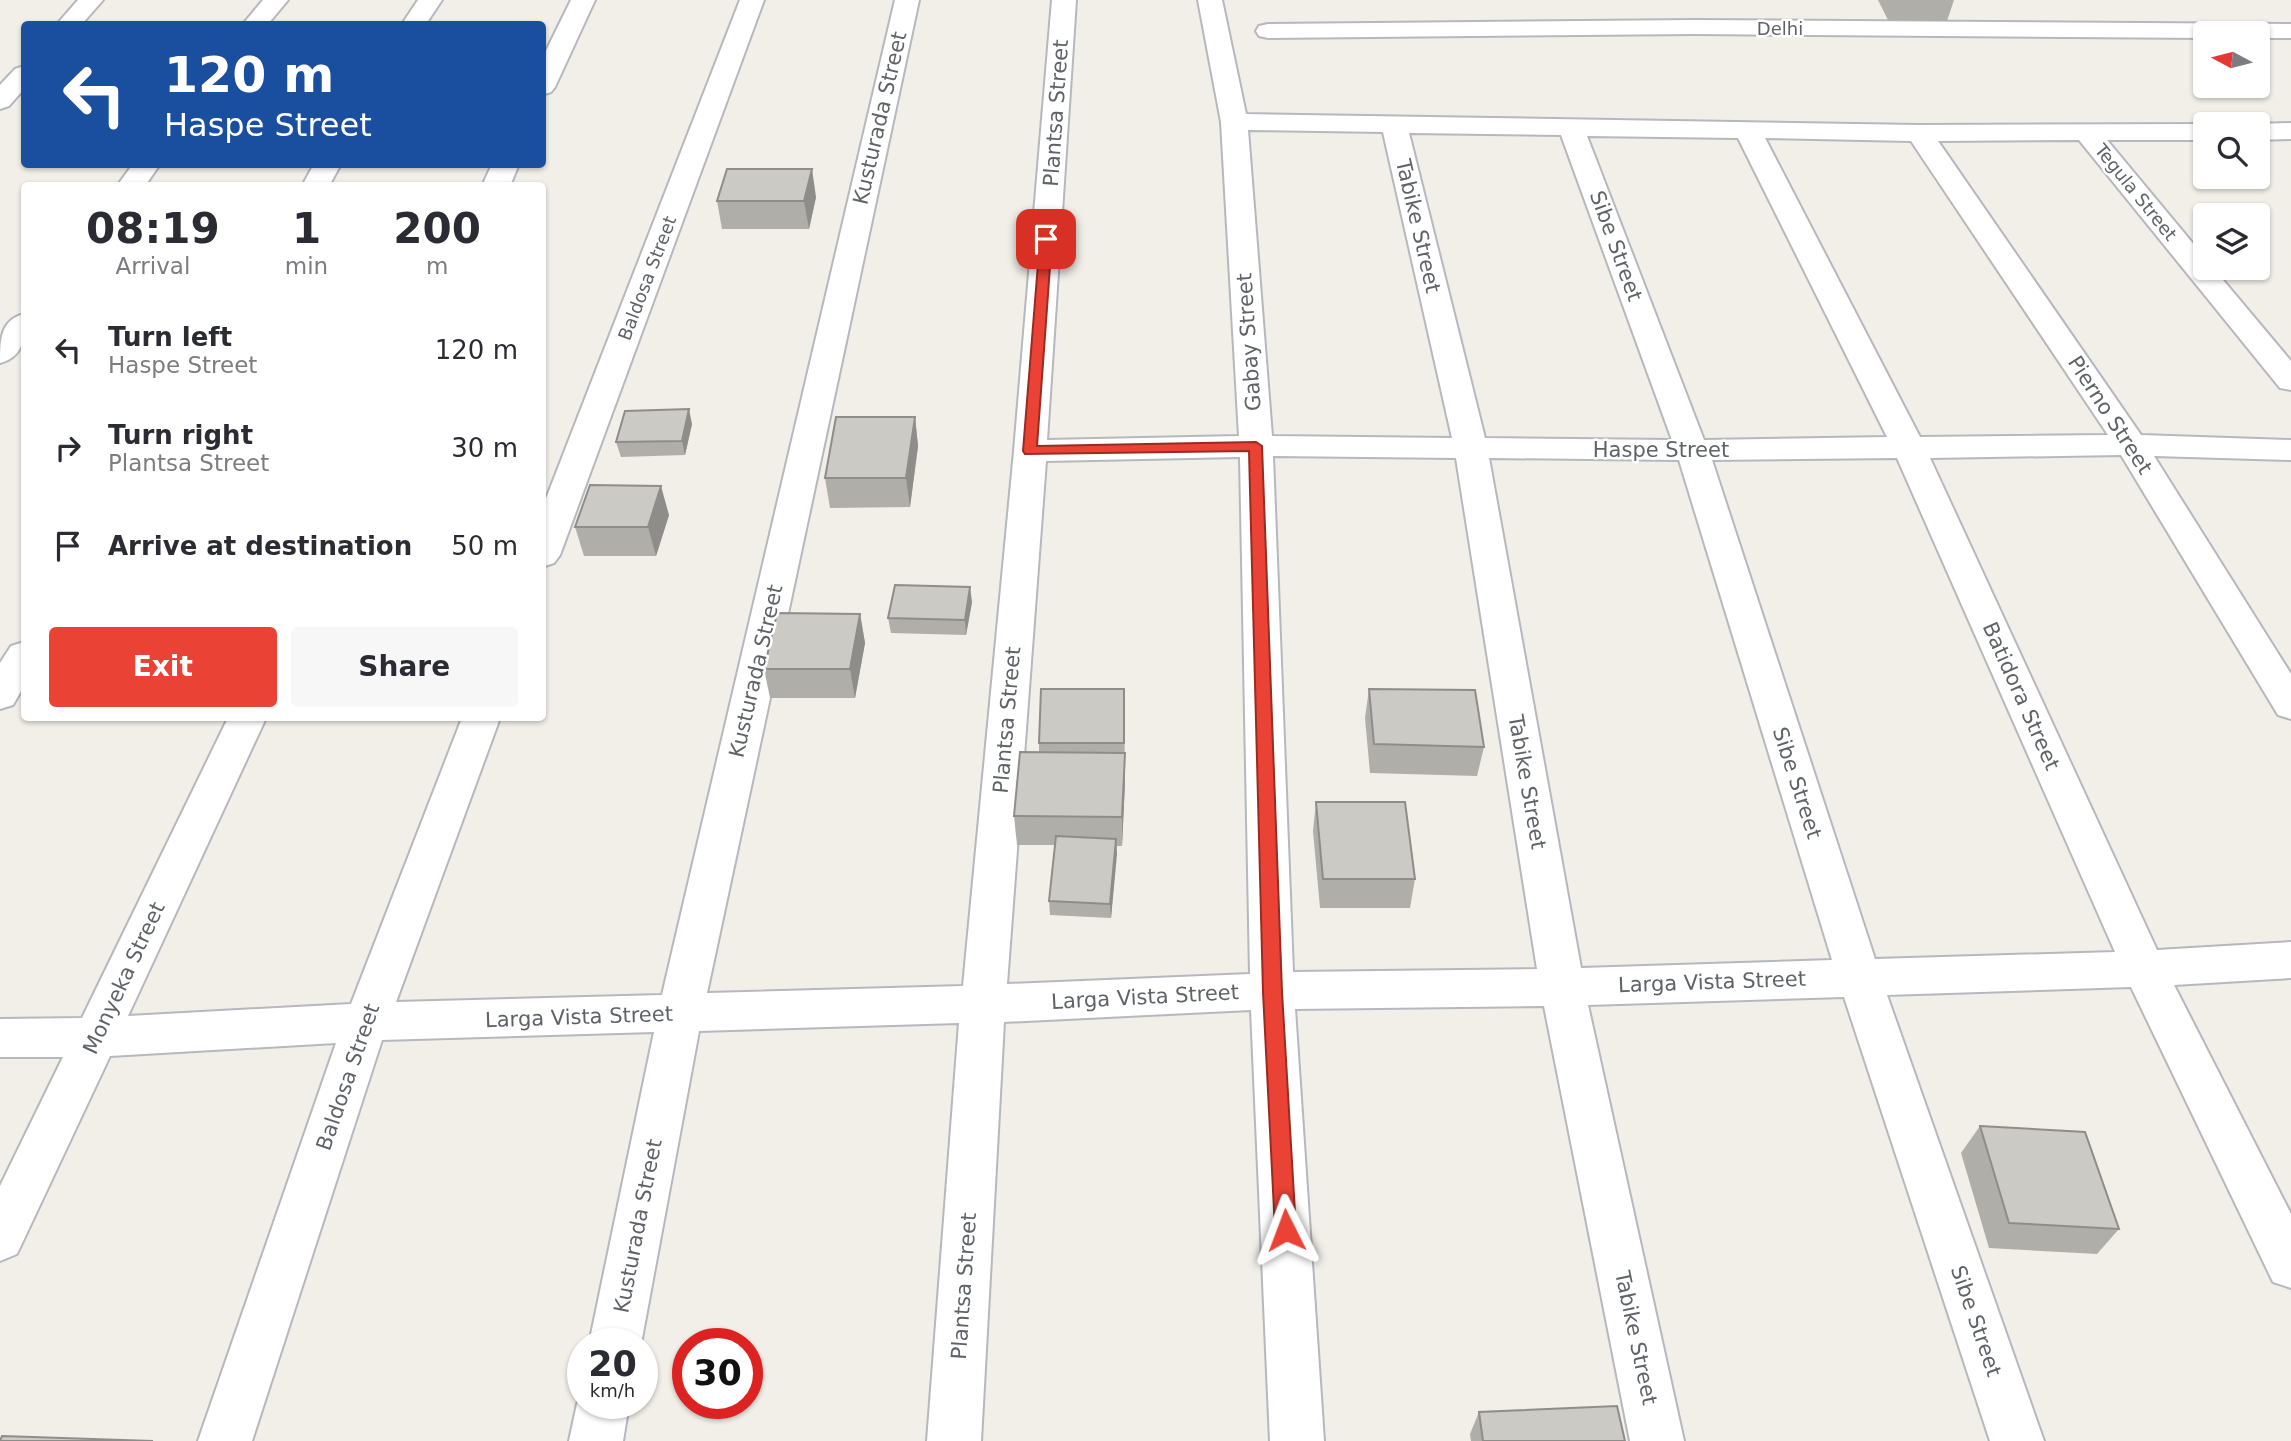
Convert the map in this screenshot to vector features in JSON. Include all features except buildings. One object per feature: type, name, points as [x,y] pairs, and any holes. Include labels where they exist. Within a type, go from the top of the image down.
[{"type":"street","points":[[72,21],[91,0]]},
{"type":"street","points":[[258,21],[276,0]]},
{"type":"street","points":[[417,21],[430,0]]},
{"type":"street","points":[[546,79],[583,0]]},
{"type":"street","name":"Baldosa Street","points":[[546,544],[752,0]]},
{"type":"street","name":"Kusturada Street","points":[[618,1328],[680,1014],[907,0]]},
{"type":"street","name":"Plantsa Street","points":[[954,1441],[982,1004],[1030,451],[1064,0]]},
{"type":"street","name":"Gabay Street","points":[[1210,0],[1234,122],[1256,446],[1272,992],[1297,1441]]},
{"type":"street","points":[[1683,0],[1695,27]]},
{"type":"street","points":[[2031,10],[2048,31]]},
{"type":"street","points":[[2202,10],[2213,21]]},
{"type":"street","name":"Delhi","points":[[1268,31],[1359,19],[1543,18],[1695,27],[1864,19],[2048,31],[2193,30]]},
{"type":"street","name":"Delhi","points":[[2270,31],[2291,31]]},
{"type":"street","points":[[0,101],[21,77]]},
{"type":"street","points":[[1234,122],[1919,133],[2193,132]]},
{"type":"street","name":"Tabike Street","points":[[1394,124],[1471,449],[1562,987],[1657,1441]]},
{"type":"street","name":"Sibe Street","points":[[1571,128],[1692,450],[1859,977],[2017,1441]]},
{"type":"street","name":"Batidora Street","points":[[1747,130],[1909,448],[2144,969],[2291,1265]]},
{"type":"street","points":[[2270,132],[2291,132]]},
{"type":"street","name":"Pierno Street","points":[[1919,133],[2132,445],[2291,705]]},
{"type":"street","name":"Tegula Street","points":[[2087,133],[2291,381]]},
{"type":"street","points":[[133,182],[144,168]]},
{"type":"street","points":[[0,354],[21,327]]},
{"type":"street","name":"Haspe Street","points":[[1030,451],[1256,446],[1692,450],[2132,445],[2291,450]]},
{"type":"street","points":[[0,695],[21,660]]},
{"type":"street","name":"Monyeka Street","points":[[0,1238],[246,721]]},
{"type":"street","name":"Baldosa Street","points":[[225,1441],[366,1022],[480,721]]},
{"type":"street","name":"Larga Vista Street","points":[[0,1038],[97,1037],[366,1022],[982,1004],[1272,992],[1562,987],[2144,969],[2291,960]]},
{"type":"street","points":[[596,1441],[600,1419]]},
{"type":"route","points":[[1046,239],[1030,451],[1256,446],[1272,992],[1286,1230]]}]
